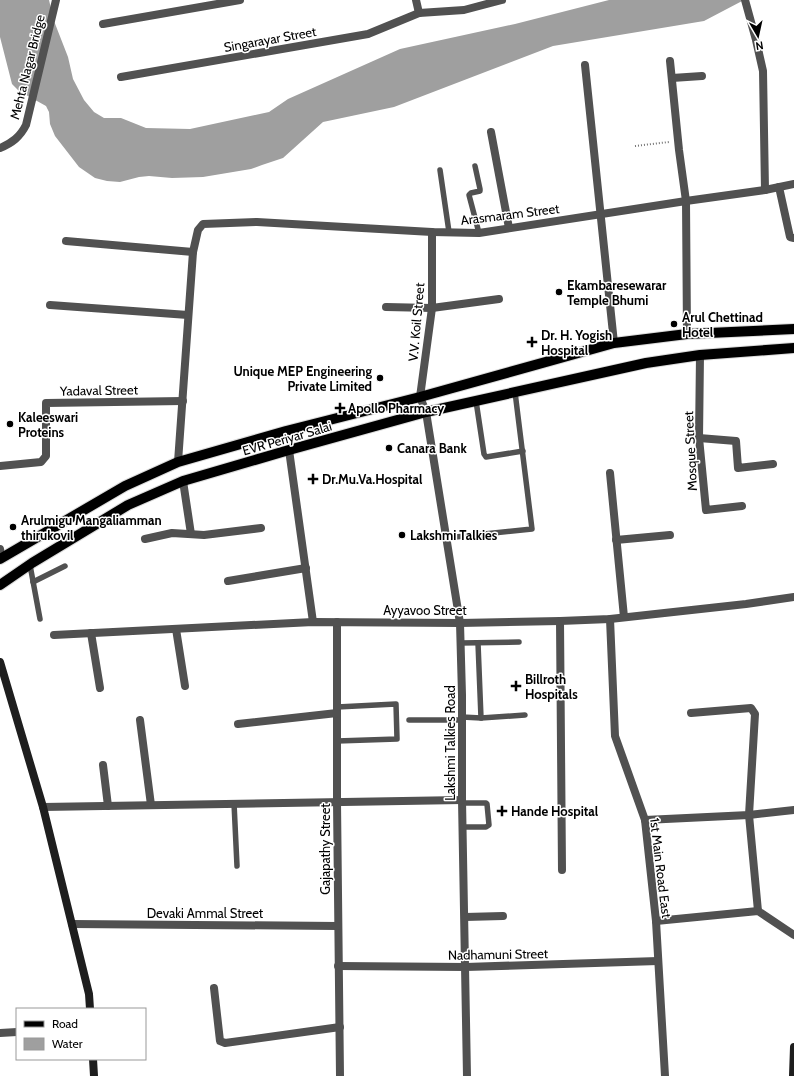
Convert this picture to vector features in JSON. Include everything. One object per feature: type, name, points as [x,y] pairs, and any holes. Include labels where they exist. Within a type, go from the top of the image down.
[{"type":"main road","name":"EVR Periyar Salai","points":[[0,555],[124,486],[178,462],[286,431],[420,397],[614,342],[687,334],[794,329]]},
{"type":"main road","name":"EVR Periyar Salai","points":[[0,585],[128,505],[183,481],[426,412],[646,363],[700,355],[794,348]]},
{"type":"street","name":"Mehta Nagar Bridge","points":[[0,148],[17,138],[22,132],[28,118],[56,0]]},
{"type":"street","points":[[103,24],[240,0]]},
{"type":"street","points":[[416,0],[419,13]]},
{"type":"street","name":"Singarayar Street","points":[[122,77],[368,34],[419,13],[464,10],[502,0]]},
{"type":"street","points":[[745,0],[763,71],[765,190]]},
{"type":"street","points":[[670,61],[678,142],[686,201],[687,334]]},
{"type":"street","points":[[585,65],[614,342]]},
{"type":"street","points":[[672,78],[702,76]]},
{"type":"street","points":[[491,132],[509,228]]},
{"type":"street","name":"Arasmaram Street","points":[[194,252],[198,230],[203,224],[257,222],[432,232],[479,232],[765,190],[794,184]]},
{"type":"street","points":[[779,187],[790,237],[794,238]]},
{"type":"street","name":"V.V. Koil Street","points":[[426,412],[420,397],[432,308],[432,232]]},
{"type":"street","points":[[66,241],[194,252],[178,462]]},
{"type":"street","points":[[386,307],[432,308],[499,299]]},
{"type":"street","points":[[50,305],[188,315]]},
{"type":"street","name":"Mosque Street","points":[[700,355],[699,438],[706,510],[742,506]]},
{"type":"street","name":"Yadaval Street","points":[[0,466],[42,462],[46,456],[46,403],[183,401]]},
{"type":"street","name":"Lakshmi Talkies Road","points":[[426,412],[460,622],[467,1076]]},
{"type":"street","points":[[699,438],[736,441],[738,468],[773,464]]},
{"type":"street","points":[[289,450],[313,622]]},
{"type":"street","points":[[610,473],[624,617]]},
{"type":"street","points":[[183,481],[191,534]]},
{"type":"street","points":[[145,539],[172,533],[204,535],[261,528]]},
{"type":"street","points":[[616,540],[670,535]]},
{"type":"street","points":[[228,581],[306,568]]},
{"type":"street","name":"Ayyavoo Street","points":[[54,635],[313,622],[560,621],[610,619],[746,604],[794,597]]},
{"type":"street","name":"1st Main Road East","points":[[610,619],[615,736],[644,820],[656,921],[665,1076]]},
{"type":"street","points":[[560,621],[562,870]]},
{"type":"street","name":"Gajapathy Street","points":[[338,622],[337,802],[340,1076]]},
{"type":"street","points":[[176,629],[185,686]]},
{"type":"street","points":[[91,633],[100,688]]},
{"type":"street","points":[[0,662],[43,807],[89,994],[90,1008]]},
{"type":"street","points":[[691,713],[751,708],[755,714],[749,814],[758,911]]},
{"type":"street","points":[[238,724],[337,710]]},
{"type":"street","points":[[140,720],[151,805]]},
{"type":"street","points":[[103,764],[108,806]]},
{"type":"street","points":[[43,807],[234,803],[462,801]]},
{"type":"street","points":[[644,820],[794,810]]},
{"type":"street","points":[[656,921],[758,911],[794,935]]},
{"type":"street","points":[[464,917],[502,916]]},
{"type":"street","name":"Devaki Ammal Street","points":[[72,924],[338,926]]},
{"type":"street","name":"Nadhamuni Street","points":[[338,966],[466,967],[658,961]]},
{"type":"street","points":[[214,988],[220,1041],[225,1043],[340,1027]]},
{"type":"street","points":[[0,1033],[16,1032]]},
{"type":"street","points":[[793,1076],[794,1047]]},
{"type":"street","points":[[94,1060],[94,1076]]},
{"type":"lane","points":[[475,166],[480,191],[471,193],[470,195],[479,232]]},
{"type":"lane","points":[[440,170],[449,232]]},
{"type":"lane","points":[[446,538],[532,529],[515,392]]},
{"type":"lane","points":[[476,401],[484,454],[486,456],[523,452]]},
{"type":"lane","points":[[30,565],[40,619]]},
{"type":"lane","points":[[33,582],[65,566]]},
{"type":"lane","points":[[478,642],[481,718]]},
{"type":"lane","points":[[460,643],[519,642]]},
{"type":"lane","points":[[337,710],[396,704],[397,739],[337,740]]},
{"type":"lane","points":[[409,720],[462,719],[525,715]]},
{"type":"lane","points":[[462,801],[488,804],[489,825],[486,827],[462,828]]},
{"type":"lane","points":[[234,803],[237,866]]},
{"type":"path","points":[[635,146],[678,142]]},
{"type":"water","points":[[0,0],[49,0],[54,21],[68,57],[73,79],[84,100],[94,112],[104,118],[121,118],[146,128],[190,129],[269,112],[288,99],[400,49],[515,24],[609,0],[744,0],[704,21],[553,46],[394,107],[323,122],[283,158],[251,169],[203,177],[172,178],[149,176],[120,182],[95,178],[79,167],[55,136],[50,124],[49,112],[46,106],[19,91],[12,84],[0,37]]},
{"type":"place","name":"Ekambaresewarar Temple Bhumi","points":[[559,292]]},
{"type":"place","name":"Arul Chettinad Hotel","points":[[674,324]]},
{"type":"place","name":"Dr. H. Yogish Hospital","points":[[532,342]]},
{"type":"place","name":"Unique MEP Engineering Private Limited","points":[[380,378]]},
{"type":"place","name":"Apollo Pharmacy","points":[[340,408]]},
{"type":"place","name":"Kaleeswari Proteins","points":[[10,424]]},
{"type":"place","name":"Canara Bank","points":[[389,448]]},
{"type":"place","name":"Dr.Mu.Va.Hospital","points":[[313,479]]},
{"type":"place","name":"Arulmigu Mangaliamman thirukovil","points":[[13,527]]},
{"type":"place","name":"Lakshmi Talkies","points":[[402,535]]},
{"type":"place","name":"Billroth Hospitals","points":[[516,686]]},
{"type":"place","name":"Hande Hospital","points":[[502,811]]}]
